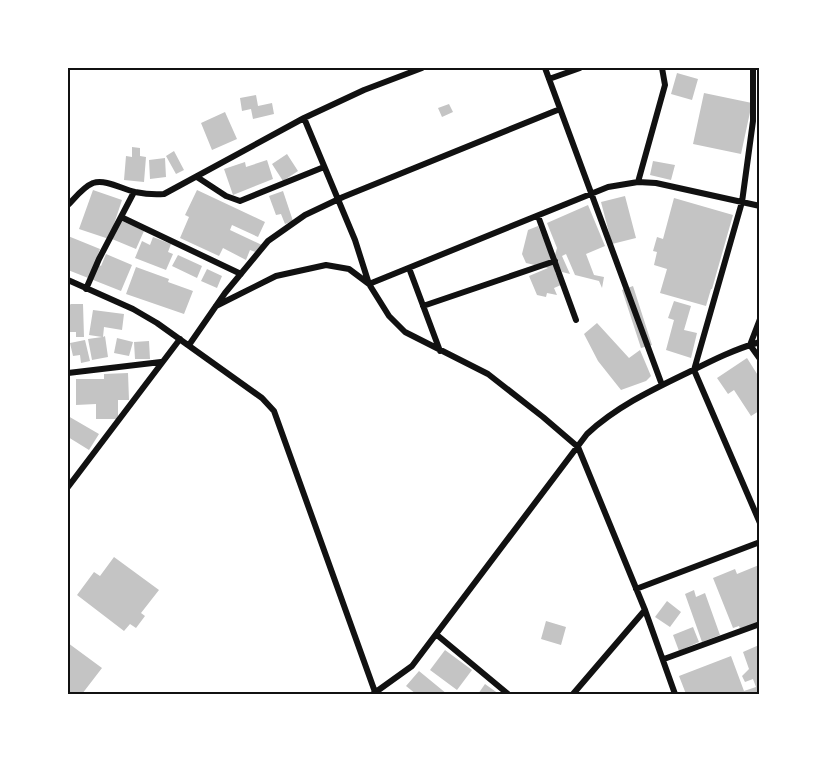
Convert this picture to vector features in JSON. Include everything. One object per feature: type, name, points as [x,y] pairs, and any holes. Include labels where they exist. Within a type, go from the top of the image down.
[{"type":"street","points":[[68,205],[92,184],[101,182],[134,192],[164,194],[304,118],[364,90],[422,68]]},
{"type":"street","points":[[544,68],[662,385]]},
{"type":"street","points":[[549,79],[580,68]]},
{"type":"street","points":[[638,182],[664,85],[662,68]]},
{"type":"street","points":[[753,68],[753,121],[742,202],[694,370],[759,523]]},
{"type":"street","points":[[189,345],[216,306],[268,241],[305,215],[338,199],[560,109]]},
{"type":"street","points":[[304,118],[362,257],[369,284],[389,316],[405,332],[488,374],[578,447],[645,610],[675,694]]},
{"type":"street","points":[[197,177],[226,196],[240,201],[324,167]]},
{"type":"street","points":[[369,284],[608,187],[638,182],[656,183],[759,206]]},
{"type":"street","points":[[86,288],[134,192]]},
{"type":"street","points":[[538,216],[576,320]]},
{"type":"street","points":[[121,217],[241,274]]},
{"type":"street","points":[[423,306],[555,261]]},
{"type":"street","points":[[216,306],[276,276],[326,265],[350,269],[369,284]]},
{"type":"street","points":[[409,268],[441,351]]},
{"type":"street","points":[[68,280],[133,309],[157,323],[262,398],[274,411],[373,693],[412,666],[587,434],[619,408],[662,385],[759,342]]},
{"type":"street","points":[[750,345],[759,319]]},
{"type":"street","points":[[69,483],[180,339]]},
{"type":"street","points":[[750,345],[759,359]]},
{"type":"street","points":[[68,373],[161,362]]},
{"type":"street","points":[[636,589],[759,542]]},
{"type":"street","points":[[573,694],[645,610]]},
{"type":"street","points":[[664,659],[759,624]]},
{"type":"street","points":[[437,635],[508,694]]},
{"type":"building","points":[[677,73],[698,79],[692,100],[671,94]]},
{"type":"building","points":[[704,93],[752,103],[741,154],[693,144]]},
{"type":"building","points":[[256,95],[258,106],[272,103],[274,114],[253,119],[251,109],[242,111],[240,98]]},
{"type":"building","points":[[449,104],[453,112],[442,117],[438,108]]},
{"type":"building","points":[[225,112],[237,139],[212,150],[201,123]]},
{"type":"building","points":[[132,147],[140,148],[140,156],[146,157],[144,182],[124,180],[126,156],[132,157]]},
{"type":"building","points":[[174,151],[184,170],[176,174],[166,156]]},
{"type":"building","points":[[287,154],[298,171],[283,181],[272,164]]},
{"type":"building","points":[[165,158],[166,177],[150,179],[149,160]]},
{"type":"building","points":[[267,160],[273,179],[233,195],[224,169],[245,162],[246,167]]},
{"type":"building","points":[[653,161],[675,165],[671,180],[650,175]]},
{"type":"building","points":[[93,190],[122,200],[109,239],[79,229]]},
{"type":"building","points":[[197,190],[265,222],[258,237],[232,225],[230,230],[262,245],[258,253],[250,250],[246,260],[223,248],[219,256],[180,238],[189,217],[185,215]]},
{"type":"building","points":[[283,191],[293,221],[285,224],[281,214],[276,215],[269,196]]},
{"type":"building","points":[[625,196],[636,238],[612,244],[601,202]]},
{"type":"building","points":[[674,198],[733,215],[706,306],[660,293],[667,269],[654,265],[657,252],[653,251],[657,237],[663,239]]},
{"type":"building","points":[[588,205],[605,246],[586,254],[594,275],[604,277],[602,288],[599,281],[575,275],[566,254],[562,256],[570,274],[562,272],[557,261],[555,272],[561,285],[554,288],[557,295],[547,293],[546,297],[537,295],[529,276],[548,268],[526,263],[522,254],[528,230],[538,226],[553,262],[557,248],[547,223]]},
{"type":"building","points":[[120,220],[144,231],[136,249],[112,239]]},
{"type":"building","points":[[68,236],[100,249],[95,263],[101,266],[106,254],[132,265],[121,291],[68,270]]},
{"type":"building","points":[[153,237],[171,244],[168,252],[173,254],[166,270],[135,258],[142,241],[150,245]]},
{"type":"building","points":[[178,255],[202,266],[197,278],[172,266]]},
{"type":"building","points":[[136,267],[193,291],[184,314],[126,294]]},
{"type":"building","points":[[207,269],[222,276],[217,288],[201,281]]},
{"type":"building","points":[[633,286],[652,345],[641,348],[622,290]]},
{"type":"building","points":[[674,301],[691,306],[684,330],[697,333],[691,358],[666,350],[674,320],[668,318]]},
{"type":"building","points":[[83,304],[84,337],[76,337],[76,332],[68,332],[68,306]]},
{"type":"building","points":[[93,310],[124,314],[122,330],[104,327],[103,337],[105,336],[108,357],[92,360],[88,339],[102,337],[89,335]]},
{"type":"building","points":[[597,323],[629,358],[640,350],[651,376],[646,381],[621,390],[598,361],[584,334]]},
{"type":"building","points":[[117,338],[133,342],[129,356],[114,353]]},
{"type":"building","points":[[85,340],[90,361],[81,363],[80,355],[73,356],[70,343]]},
{"type":"building","points":[[149,341],[150,359],[135,359],[134,342]]},
{"type":"building","points":[[747,358],[759,377],[759,411],[751,416],[734,390],[728,394],[717,378]]},
{"type":"building","points":[[128,373],[129,400],[118,400],[118,419],[96,419],[96,404],[76,405],[76,379],[104,379],[104,374]]},
{"type":"building","points":[[68,416],[99,434],[89,450],[68,437]]},
{"type":"building","points":[[114,557],[159,590],[141,613],[145,616],[136,628],[130,624],[124,631],[77,595],[94,572],[100,576]]},
{"type":"building","points":[[759,565],[759,623],[741,631],[739,626],[733,628],[713,578],[735,569],[737,574]]},
{"type":"building","points":[[694,590],[696,597],[705,593],[720,635],[702,642],[685,594]]},
{"type":"building","points":[[667,601],[681,612],[670,627],[655,617]]},
{"type":"building","points":[[546,621],[566,627],[561,645],[541,639]]},
{"type":"building","points":[[693,627],[699,642],[679,651],[673,635]]},
{"type":"building","points":[[68,643],[102,668],[82,694],[68,694]]},
{"type":"building","points":[[759,645],[759,694],[686,694],[679,676],[731,656],[744,691],[756,687],[753,679],[745,682],[742,676],[749,669],[743,652]]},
{"type":"building","points":[[445,650],[472,670],[457,690],[430,670]]},
{"type":"building","points":[[419,671],[447,694],[416,694],[406,686]]},
{"type":"building","points":[[485,684],[499,694],[478,694]]}]
